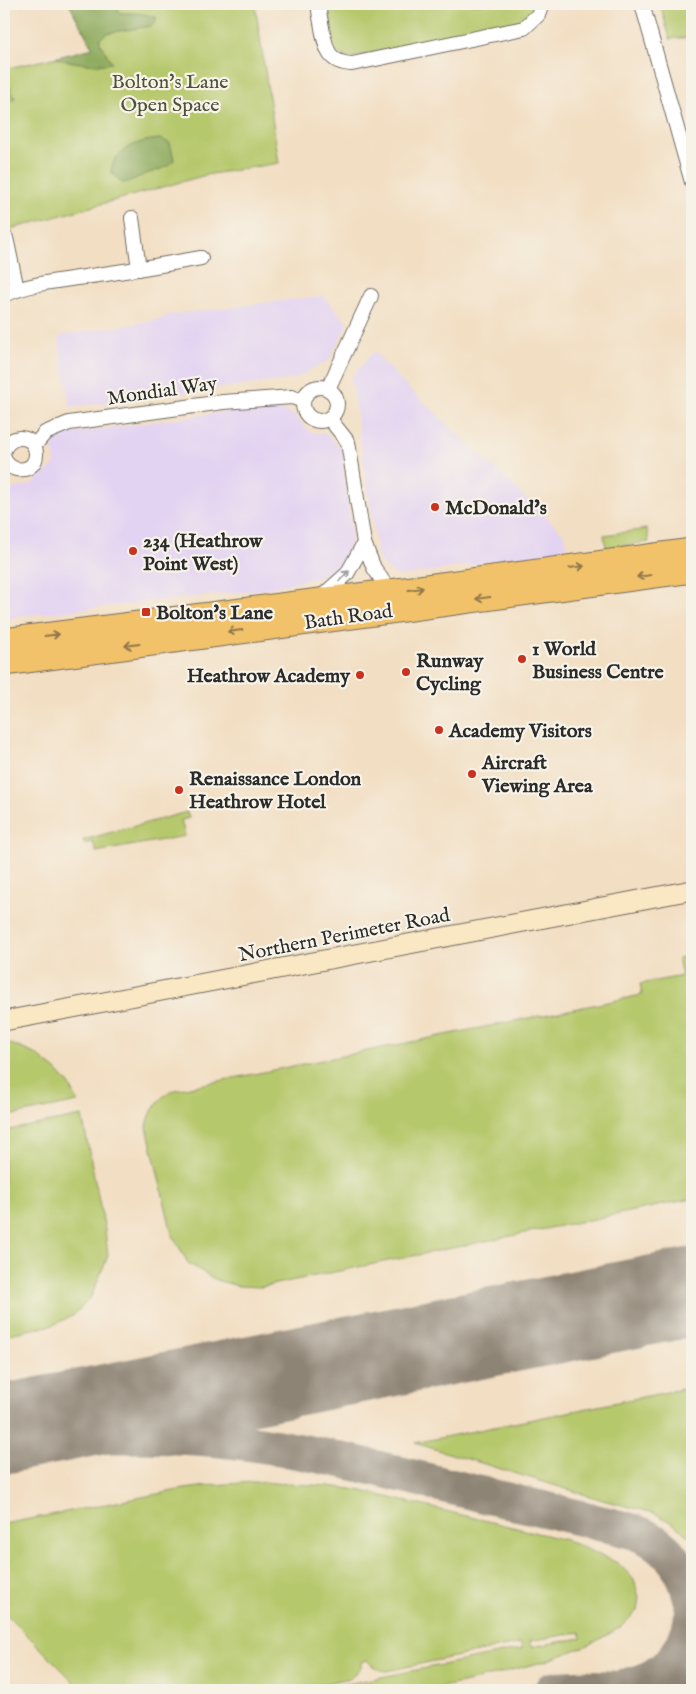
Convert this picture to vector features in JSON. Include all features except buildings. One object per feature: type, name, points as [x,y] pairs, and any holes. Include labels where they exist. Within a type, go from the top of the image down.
[{"type":"highway","name":"Bath Road","points":[[4,641],[692,552]]},
{"type":"highway","name":"Bath Road","points":[[4,663],[692,570]]},
{"type":"street","points":[[319,4],[325,44],[329,54],[344,64],[352,64],[524,28],[538,15],[542,4]]},
{"type":"street","points":[[642,4],[690,166],[692,182]]},
{"type":"street","points":[[132,218],[139,270]]},
{"type":"street","points":[[6,238],[17,289]]},
{"type":"street","points":[[4,295],[17,289],[44,283],[139,270],[202,258]]},
{"type":"street","points":[[328,389],[371,296]]},
{"type":"street","points":[[318,387],[328,389],[337,400],[336,410],[329,418],[318,421],[305,412],[303,401],[312,389],[318,387]]},
{"type":"street","name":"Mondial Way","points":[[34,446],[45,433],[68,423],[223,402],[292,397],[303,401]]},
{"type":"street","points":[[329,418],[348,442],[364,543],[374,568],[390,592]]},
{"type":"street","points":[[4,450],[8,442],[17,438],[27,439],[34,446],[36,455],[29,468],[18,470],[5,464]]},
{"type":"street","points":[[316,602],[347,574],[364,543]]},
{"type":"street","name":"Northern Perimeter Road","points":[[4,1021],[692,890]]},
{"type":"shaded area","points":[[323,296],[348,323],[329,360],[294,379],[70,407],[59,339],[63,335],[160,320],[167,315]]},
{"type":"shaded area","points":[[374,351],[400,380],[565,535],[567,550],[400,576],[389,571],[378,558],[351,378]]},
{"type":"shaded area","points":[[266,406],[293,414],[310,432],[326,434],[342,449],[352,537],[344,564],[336,570],[314,578],[259,590],[19,616],[9,619],[4,615],[4,495],[7,490],[30,485],[55,464],[52,436]]},
{"type":"green space","name":"Bolton's Lane Open Space","points":[[69,4],[255,4],[279,163],[206,175],[4,231],[4,69],[93,49]]},
{"type":"green space","points":[[69,4],[121,4],[118,10],[120,13],[156,17],[156,22],[151,26],[107,33],[100,38],[100,43],[112,63],[90,64],[54,58],[93,48]]},
{"type":"green space","points":[[324,4],[536,4],[533,13],[522,23],[348,58],[333,51]]},
{"type":"green space","points":[[660,4],[692,4],[692,37],[670,39]]},
{"type":"green space","points":[[4,78],[7,80],[15,98],[4,105]]},
{"type":"green space","points":[[160,139],[170,143],[174,160],[167,166],[125,183],[122,183],[111,172],[117,157],[129,147],[144,141]]},
{"type":"green space","points":[[647,529],[649,542],[606,548],[604,535]]},
{"type":"green space","points":[[187,812],[189,818],[181,820],[185,836],[96,852],[93,842],[84,844],[83,840]]},
{"type":"green space","points":[[692,955],[692,1199],[261,1287],[238,1286],[216,1280],[188,1263],[172,1234],[147,1127],[155,1106],[170,1091],[642,995],[640,984],[682,976],[678,958]]},
{"type":"green space","points":[[9,1043],[37,1055],[56,1070],[69,1084],[78,1102],[4,1117],[4,1044]]},
{"type":"green space","points":[[82,1116],[105,1230],[108,1256],[91,1297],[74,1315],[53,1325],[4,1335],[4,1131]]},
{"type":"green space","points":[[692,1387],[692,1539],[674,1524],[654,1513],[606,1501],[415,1443]]},
{"type":"green space","points":[[255,1482],[329,1486],[358,1490],[566,1540],[618,1563],[627,1572],[634,1580],[639,1597],[637,1611],[621,1627],[591,1644],[546,1661],[467,1682],[427,1690],[316,1690],[522,1649],[521,1643],[386,1671],[375,1668],[367,1660],[361,1662],[361,1667],[351,1678],[289,1690],[82,1690],[4,1612],[4,1524],[178,1490]],"holes":[[[580,1632],[581,1638],[531,1647],[530,1641]]]},
{"type":"taxiway","points":[[4,1434],[205,1438],[270,1446],[342,1460],[560,1513],[630,1531],[652,1540],[677,1563],[684,1577],[692,1602]]},
{"type":"taxiway","points":[[630,1685],[642,1682],[653,1676],[672,1661],[685,1641],[692,1617]]},
{"type":"taxiway","points":[[552,1690],[566,1688],[645,1689],[692,1682]]},
{"type":"runway","points":[[4,1429],[692,1292]]},
{"type":"place","name":"McDonald's","points":[[435,507]]},
{"type":"place","name":"234 (Heathrow Point West)","points":[[133,551]]},
{"type":"place","name":"Bolton's Lane","points":[[146,612]]},
{"type":"place","name":"1 World Business Centre","points":[[522,659]]},
{"type":"place","name":"Runway Cycling","points":[[406,672]]},
{"type":"place","name":"Heathrow Academy","points":[[360,675]]},
{"type":"place","name":"Academy Visitors","points":[[439,730]]},
{"type":"place","name":"Aircraft Viewing Area","points":[[472,774]]},
{"type":"place","name":"Renaissance London Heathrow Hotel","points":[[179,790]]}]
